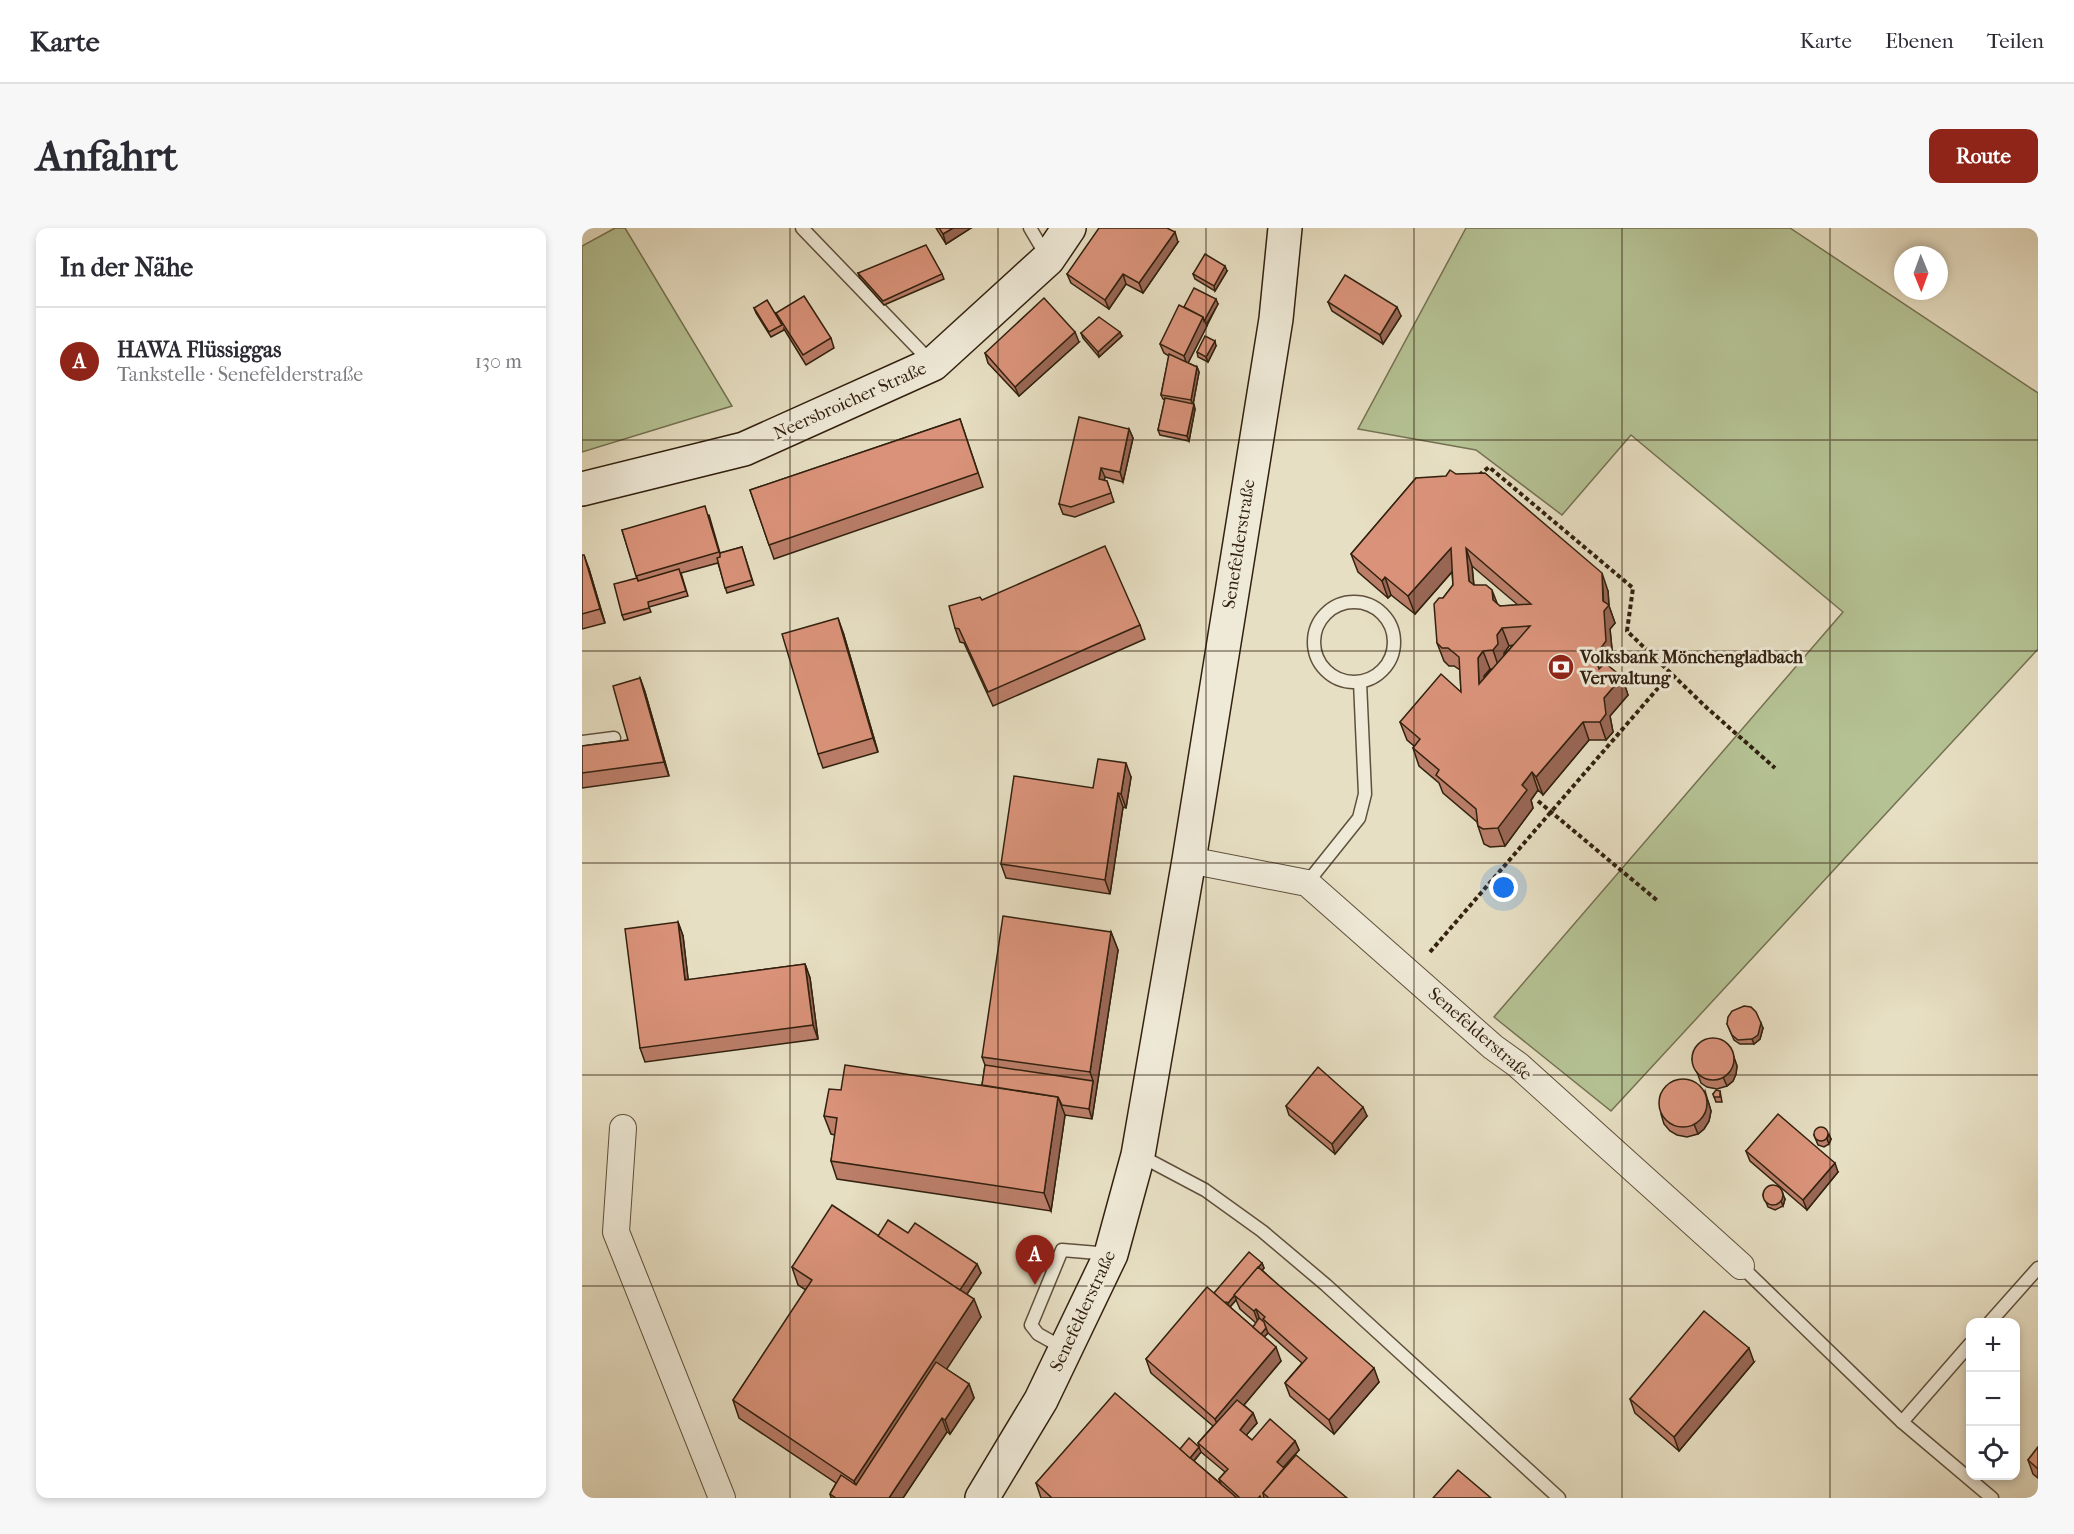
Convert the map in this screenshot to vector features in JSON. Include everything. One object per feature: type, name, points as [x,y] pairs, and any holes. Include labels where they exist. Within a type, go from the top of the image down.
[{"type":"street","name":"Neersbroicher Straße","points":[[582,489],[744,449],[933,364],[1048,259],[1069,228]]},
{"type":"street","name":"Senefelderstraße","points":[[981,1498],[1041,1400],[1111,1254],[1137,1155],[1189,860],[1276,319],[1285,228]]},
{"type":"street","points":[[1189,860],[1307,883]]},
{"type":"street","name":"Senefelderstraße","points":[[1307,883],[1493,1047],[1518,1065],[1741,1266]]},
{"type":"street","points":[[623,1128],[616,1232],[722,1498]]},
{"type":"lane","points":[[802,228],[933,364]]},
{"type":"lane","points":[[1030,228],[1048,259]]},
{"type":"lane","points":[[1359,602],[1371,606],[1382,614],[1394,636],[1390,660],[1382,671],[1360,682],[1346,682],[1333,677],[1322,668],[1313,643],[1315,629],[1322,617],[1332,608],[1345,603],[1359,602]]},
{"type":"lane","points":[[1307,883],[1359,818],[1364,806],[1360,682]]},
{"type":"lane","points":[[582,742],[615,738]]},
{"type":"lane","points":[[1137,1155],[1205,1190],[1262,1231],[1326,1285],[1559,1498]]},
{"type":"lane","points":[[1065,1349],[1038,1334],[1031,1325],[1062,1250],[1111,1254]]},
{"type":"lane","points":[[1741,1266],[1902,1422],[1992,1498]]},
{"type":"lane","points":[[1994,1318],[2038,1268]]},
{"type":"lane","points":[[1902,1422],[1966,1350]]},
{"type":"path","points":[[1474,480],[1489,467],[1633,588],[1627,631],[1707,708],[1775,768]]},
{"type":"path","points":[[1410,974],[1671,673]]},
{"type":"path","points":[[1538,801],[1659,902]]},
{"type":"green space","points":[[615,228],[625,228],[732,406],[582,452],[582,246]]},
{"type":"green space","points":[[1466,228],[1790,228],[1894,297],[1894,300],[1898,300],[2038,393],[2038,649],[1611,1111],[1494,1017],[1843,612],[1631,435],[1562,515],[1476,450],[1358,429]]},
{"type":"building","points":[[939,228],[953,228],[943,234]]},
{"type":"building","points":[[1099,228],[1167,228],[1175,232],[1139,283],[1123,274],[1105,300],[1067,274]]},
{"type":"building","points":[[926,245],[942,274],[883,301],[858,273]]},
{"type":"building","points":[[1205,254],[1225,266],[1214,286],[1193,274]]},
{"type":"building","points":[[1345,275],[1397,307],[1380,335],[1328,302]]},
{"type":"building","points":[[1194,288],[1216,299],[1204,321],[1203,317],[1184,307]]},
{"type":"building","points":[[804,296],[831,338],[803,355],[776,313]]},
{"type":"building","points":[[1044,298],[1075,332],[1015,387],[985,353]]},
{"type":"building","points":[[767,300],[782,325],[769,332],[754,308]]},
{"type":"building","points":[[1179,305],[1203,317],[1184,356],[1160,344]]},
{"type":"building","points":[[1099,317],[1120,332],[1098,352],[1081,333]]},
{"type":"building","points":[[1205,336],[1215,341],[1206,357],[1197,352]]},
{"type":"building","points":[[1169,354],[1197,367],[1191,400],[1161,395]]},
{"type":"building","points":[[1165,398],[1194,404],[1187,436],[1158,430]]},
{"type":"building","points":[[1079,417],[1129,429],[1120,472],[1101,468],[1099,479],[1107,481],[1111,493],[1071,507],[1059,504]]},
{"type":"building","points":[[960,419],[978,473],[769,545],[750,490]]},
{"type":"building","name":"Volksbank Mönchengladbach Verwaltung","points":[[1450,470],[1456,474],[1485,473],[1602,573],[1603,601],[1609,605],[1604,611],[1606,641],[1595,656],[1599,669],[1605,663],[1622,677],[1604,698],[1606,714],[1600,722],[1583,722],[1536,777],[1532,772],[1522,785],[1527,790],[1498,828],[1483,829],[1478,826],[1476,809],[1436,775],[1439,770],[1413,748],[1420,739],[1400,722],[1441,674],[1461,692],[1459,657],[1437,643],[1434,604],[1439,598],[1443,598],[1453,585],[1451,548],[1408,596],[1385,577],[1382,581],[1351,554],[1416,478],[1446,476]],"holes":[[[1466,548],[1531,604],[1500,606],[1493,600],[1492,590],[1486,585],[1474,585],[1469,581]],[[1530,626],[1479,684],[1478,658],[1483,651],[1493,650],[1498,644],[1497,635],[1502,628]]]},
{"type":"building","points":[[705,506],[719,552],[636,576],[622,530]]},
{"type":"building","points":[[1105,546],[1140,625],[988,692],[959,629],[955,628],[949,606],[980,597],[982,600]]},
{"type":"building","points":[[742,547],[752,580],[725,588],[717,558],[720,557],[720,553]]},
{"type":"building","points":[[582,555],[584,555],[600,609],[582,614]]},
{"type":"building","points":[[679,569],[686,591],[648,602],[649,608],[622,615],[614,584],[637,578],[638,581]]},
{"type":"building","points":[[838,618],[873,738],[818,754],[782,634]]},
{"type":"building","points":[[640,678],[664,762],[582,773],[582,746],[628,740],[613,686]]},
{"type":"building","points":[[1098,759],[1126,763],[1121,794],[1118,793],[1105,880],[1001,864],[1014,776],[1093,788]]},
{"type":"building","points":[[1003,916],[1111,932],[1090,1072],[982,1057]]},
{"type":"building","points":[[678,922],[685,980],[805,964],[813,1025],[640,1048],[625,929]]},
{"type":"building","points":[[1744,1006],[1751,1007],[1756,1012],[1761,1023],[1758,1035],[1752,1039],[1738,1040],[1732,1035],[1727,1024],[1728,1017],[1732,1011]]},
{"type":"building","points":[[1713,1038],[1728,1044],[1734,1059],[1728,1074],[1713,1080],[1698,1074],[1692,1059],[1698,1044]]},
{"type":"building","points":[[845,1065],[1058,1097],[1044,1193],[831,1161],[837,1118],[824,1116],[829,1089],[841,1090]]},
{"type":"building","points":[[985,1065],[1093,1081],[1089,1109],[1062,1105],[1058,1097],[982,1085]]},
{"type":"building","points":[[1318,1067],[1363,1107],[1332,1144],[1286,1106]]},
{"type":"building","points":[[1678,1079],[1688,1079],[1700,1086],[1707,1098],[1707,1108],[1700,1120],[1688,1127],[1678,1127],[1663,1116],[1659,1108],[1659,1098],[1670,1083]]},
{"type":"building","points":[[1716,1090],[1720,1091],[1720,1097],[1714,1097]]},
{"type":"building","points":[[1778,1114],[1835,1163],[1803,1200],[1746,1151]]},
{"type":"building","points":[[1818,1127],[1824,1127],[1828,1134],[1824,1141],[1818,1141],[1814,1137],[1814,1131]]},
{"type":"building","points":[[1773,1185],[1780,1188],[1783,1195],[1780,1202],[1773,1205],[1766,1202],[1763,1195],[1766,1188]]},
{"type":"building","points":[[832,1205],[974,1299],[854,1481],[733,1400],[812,1280],[792,1267]]},
{"type":"building","points":[[888,1220],[908,1233],[915,1223],[977,1264],[960,1290],[878,1236]]},
{"type":"building","points":[[1249,1252],[1262,1263],[1228,1303],[1225,1303],[1214,1293]]},
{"type":"building","points":[[1258,1267],[1374,1368],[1329,1420],[1285,1383],[1307,1358],[1263,1319],[1265,1317],[1256,1309],[1254,1311],[1234,1295]]},
{"type":"building","points":[[1207,1287],[1276,1347],[1215,1419],[1146,1359]]},
{"type":"building","points":[[1704,1311],[1749,1348],[1674,1437],[1630,1399]]},
{"type":"building","points":[[1259,1318],[1264,1322],[1266,1328],[1261,1334],[1253,1327]]},
{"type":"building","points":[[936,1362],[969,1384],[945,1420],[942,1418],[889,1498],[836,1498],[830,1494],[841,1475],[856,1485]]},
{"type":"building","points":[[1115,1393],[1237,1498],[1052,1498],[1036,1483]]},
{"type":"building","points":[[1237,1400],[1253,1413],[1240,1430],[1252,1440],[1270,1419],[1295,1441],[1277,1462],[1284,1468],[1263,1493],[1264,1498],[1260,1496],[1240,1498],[1219,1479],[1228,1469],[1198,1443]]},
{"type":"building","points":[[1189,1438],[1199,1447],[1190,1458],[1180,1449]]},
{"type":"building","points":[[2038,1447],[2038,1469],[2028,1460]]},
{"type":"building","points":[[1296,1455],[1347,1498],[1269,1498],[1263,1493]]},
{"type":"building","points":[[1458,1470],[1491,1498],[1433,1498]]},
{"type":"place","name":"Volksbank Mönchengladbach Verwaltung","points":[[1561,667]]},
{"type":"place","name":"HAWA Flüssiggas","points":[[1035,1285]]}]
